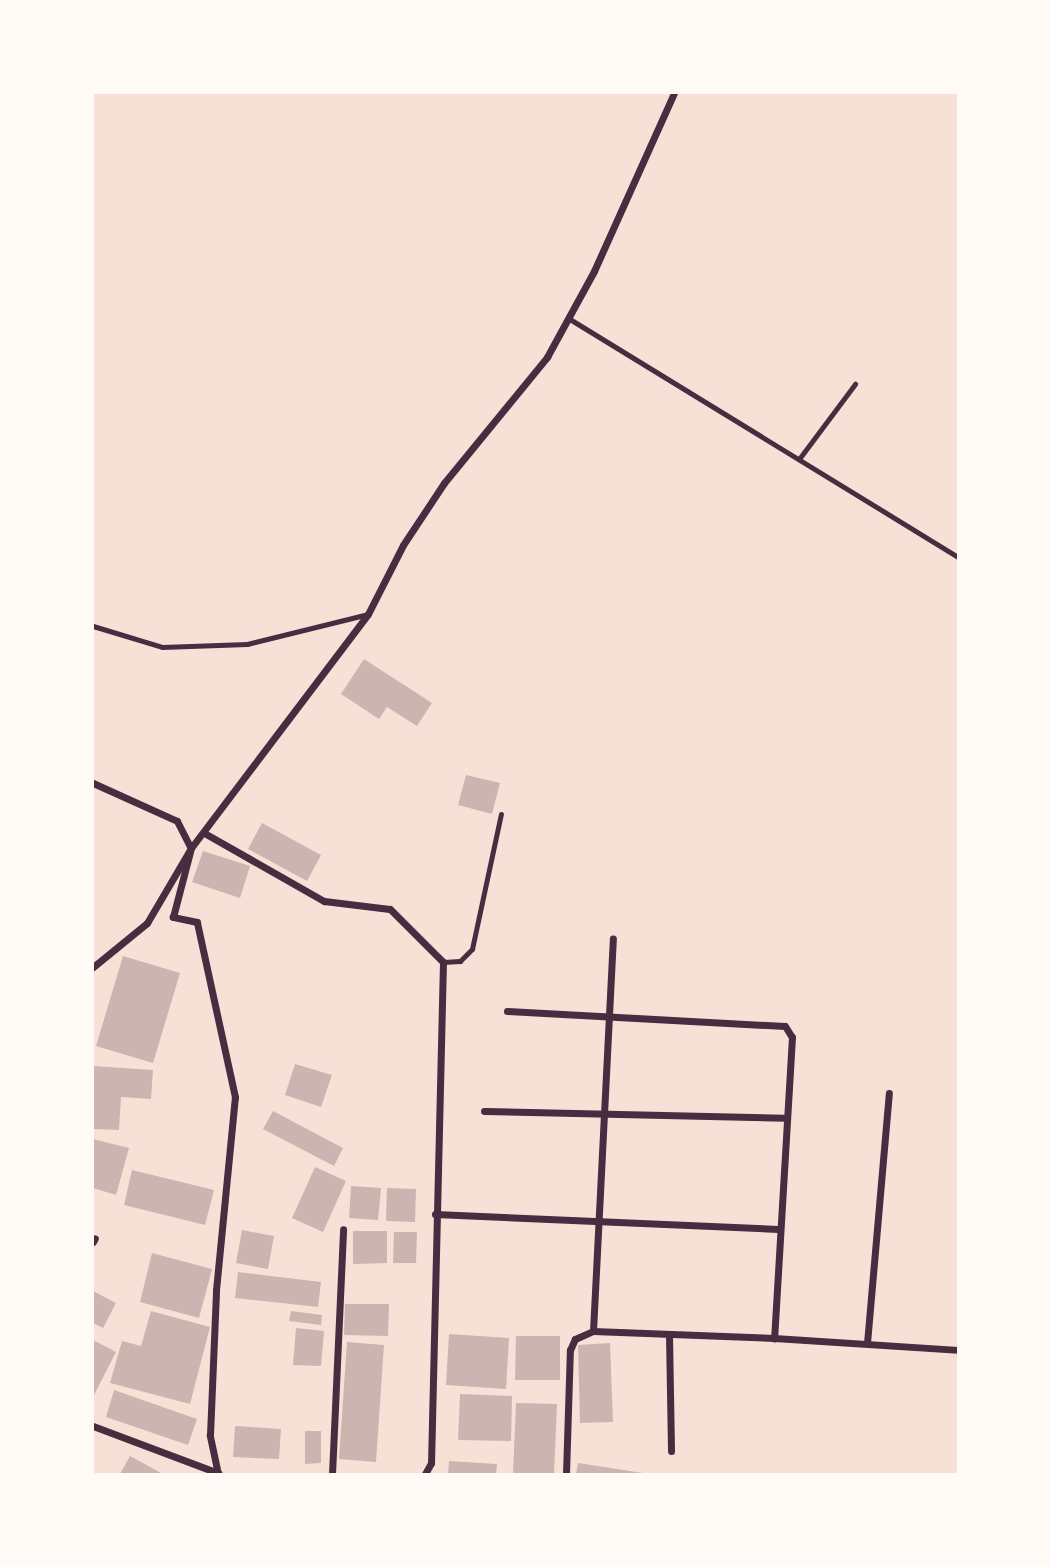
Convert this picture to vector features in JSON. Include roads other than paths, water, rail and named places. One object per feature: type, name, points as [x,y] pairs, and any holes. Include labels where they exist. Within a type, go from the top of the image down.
[{"type":"street","points":[[93,967],[147,923],[191,848],[206,834],[368,614],[403,545],[444,483],[547,357],[674,93]]},
{"type":"street","points":[[93,783],[177,821],[191,848],[173,916],[197,922],[235,1097],[215,1290],[210,1435],[218,1474]]},
{"type":"street","points":[[206,834],[324,901],[390,909],[443,962],[431,1463],[425,1474]]},
{"type":"street","points":[[593,1331],[595,1222],[613,939]]},
{"type":"street","points":[[507,1011],[785,1026],[792,1037],[784,1118],[774,1338]]},
{"type":"street","points":[[867,1343],[889,1093]]},
{"type":"street","points":[[484,1111],[784,1118]]},
{"type":"street","points":[[435,1214],[778,1229]]},
{"type":"street","points":[[332,1474],[343,1229]]},
{"type":"street","points":[[566,1474],[570,1350],[575,1339],[593,1331],[774,1338],[958,1350]]},
{"type":"street","points":[[669,1335],[671,1451]]},
{"type":"street","points":[[93,1426],[218,1474]]},
{"type":"lane","points":[[568,318],[958,556]]},
{"type":"lane","points":[[799,459],[855,384]]},
{"type":"lane","points":[[93,626],[162,646],[247,645],[368,614]]},
{"type":"lane","points":[[443,962],[460,961],[472,950],[501,814]]}]
